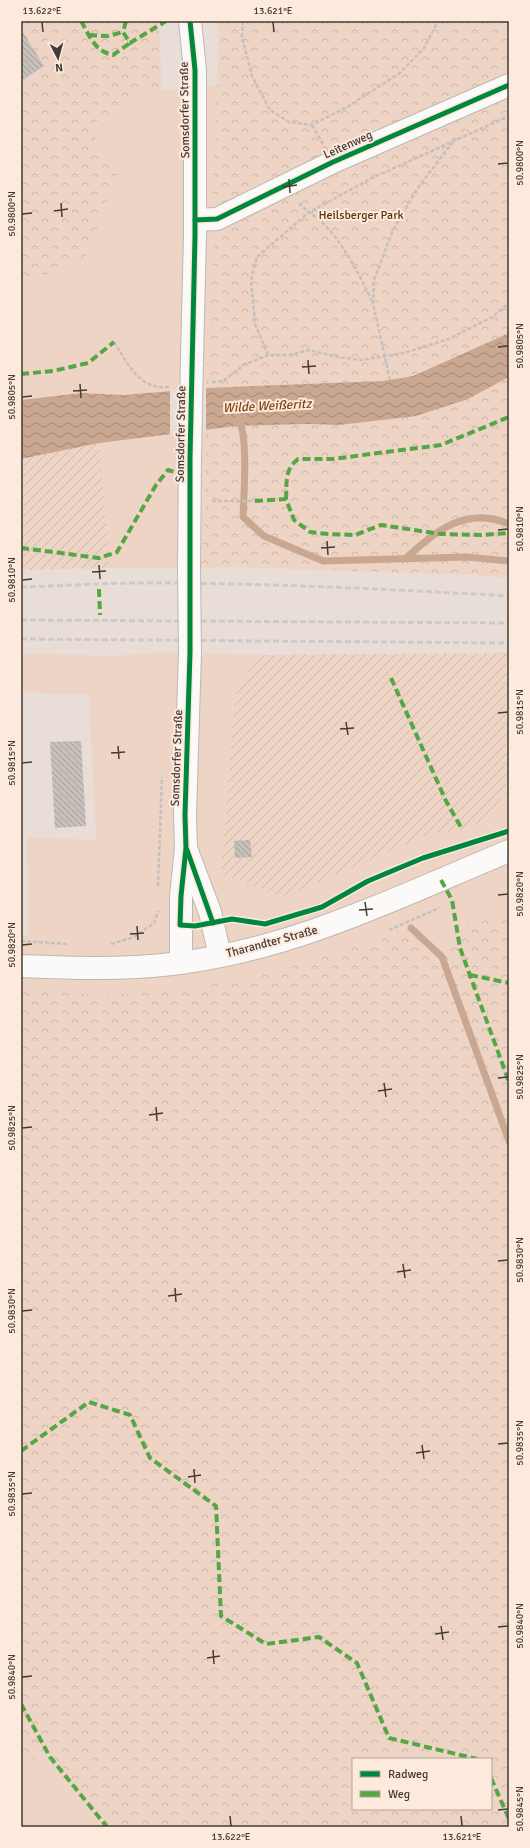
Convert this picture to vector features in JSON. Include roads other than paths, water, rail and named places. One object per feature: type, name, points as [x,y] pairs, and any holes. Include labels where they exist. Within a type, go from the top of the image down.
[{"type":"street","name":"Somsdorfer Straße","points":[[181,963],[181,896],[186,848],[185,815],[190,652],[190,458],[195,220],[195,70],[190,21]]},
{"type":"street","name":"Leitenweg","points":[[195,220],[217,219],[333,162],[509,85]]},
{"type":"street","name":"Somsdorfer Straße","points":[[186,848],[210,912],[220,956]]},
{"type":"street","name":"Tharandter Straße","points":[[21,966],[120,968],[181,963],[260,948],[326,928],[509,851]]},
{"type":"water","name":"Wilde Weißeritz","points":[[509,333],[509,377],[468,399],[416,416],[339,425],[305,424],[236,426],[99,443],[21,459],[21,400],[81,393],[124,395],[206,388],[383,381],[413,376]]},
{"type":"waterway","name":"Wilde Weißeritz","points":[[239,418],[244,439],[245,480],[243,517],[264,536],[323,561],[466,557],[509,561]]},
{"type":"waterway","points":[[406,558],[429,538],[441,530],[466,519],[494,519],[509,524]]},
{"type":"waterway","points":[[411,928],[442,957],[509,1141]]},
{"type":"railway","points":[[21,587],[127,583],[188,583],[280,585],[509,596]]},
{"type":"railway","points":[[21,620],[509,623]]},
{"type":"railway","points":[[21,639],[509,643]]},
{"type":"park label","name":"Heilsberger Park","points":[[361,215]]}]
